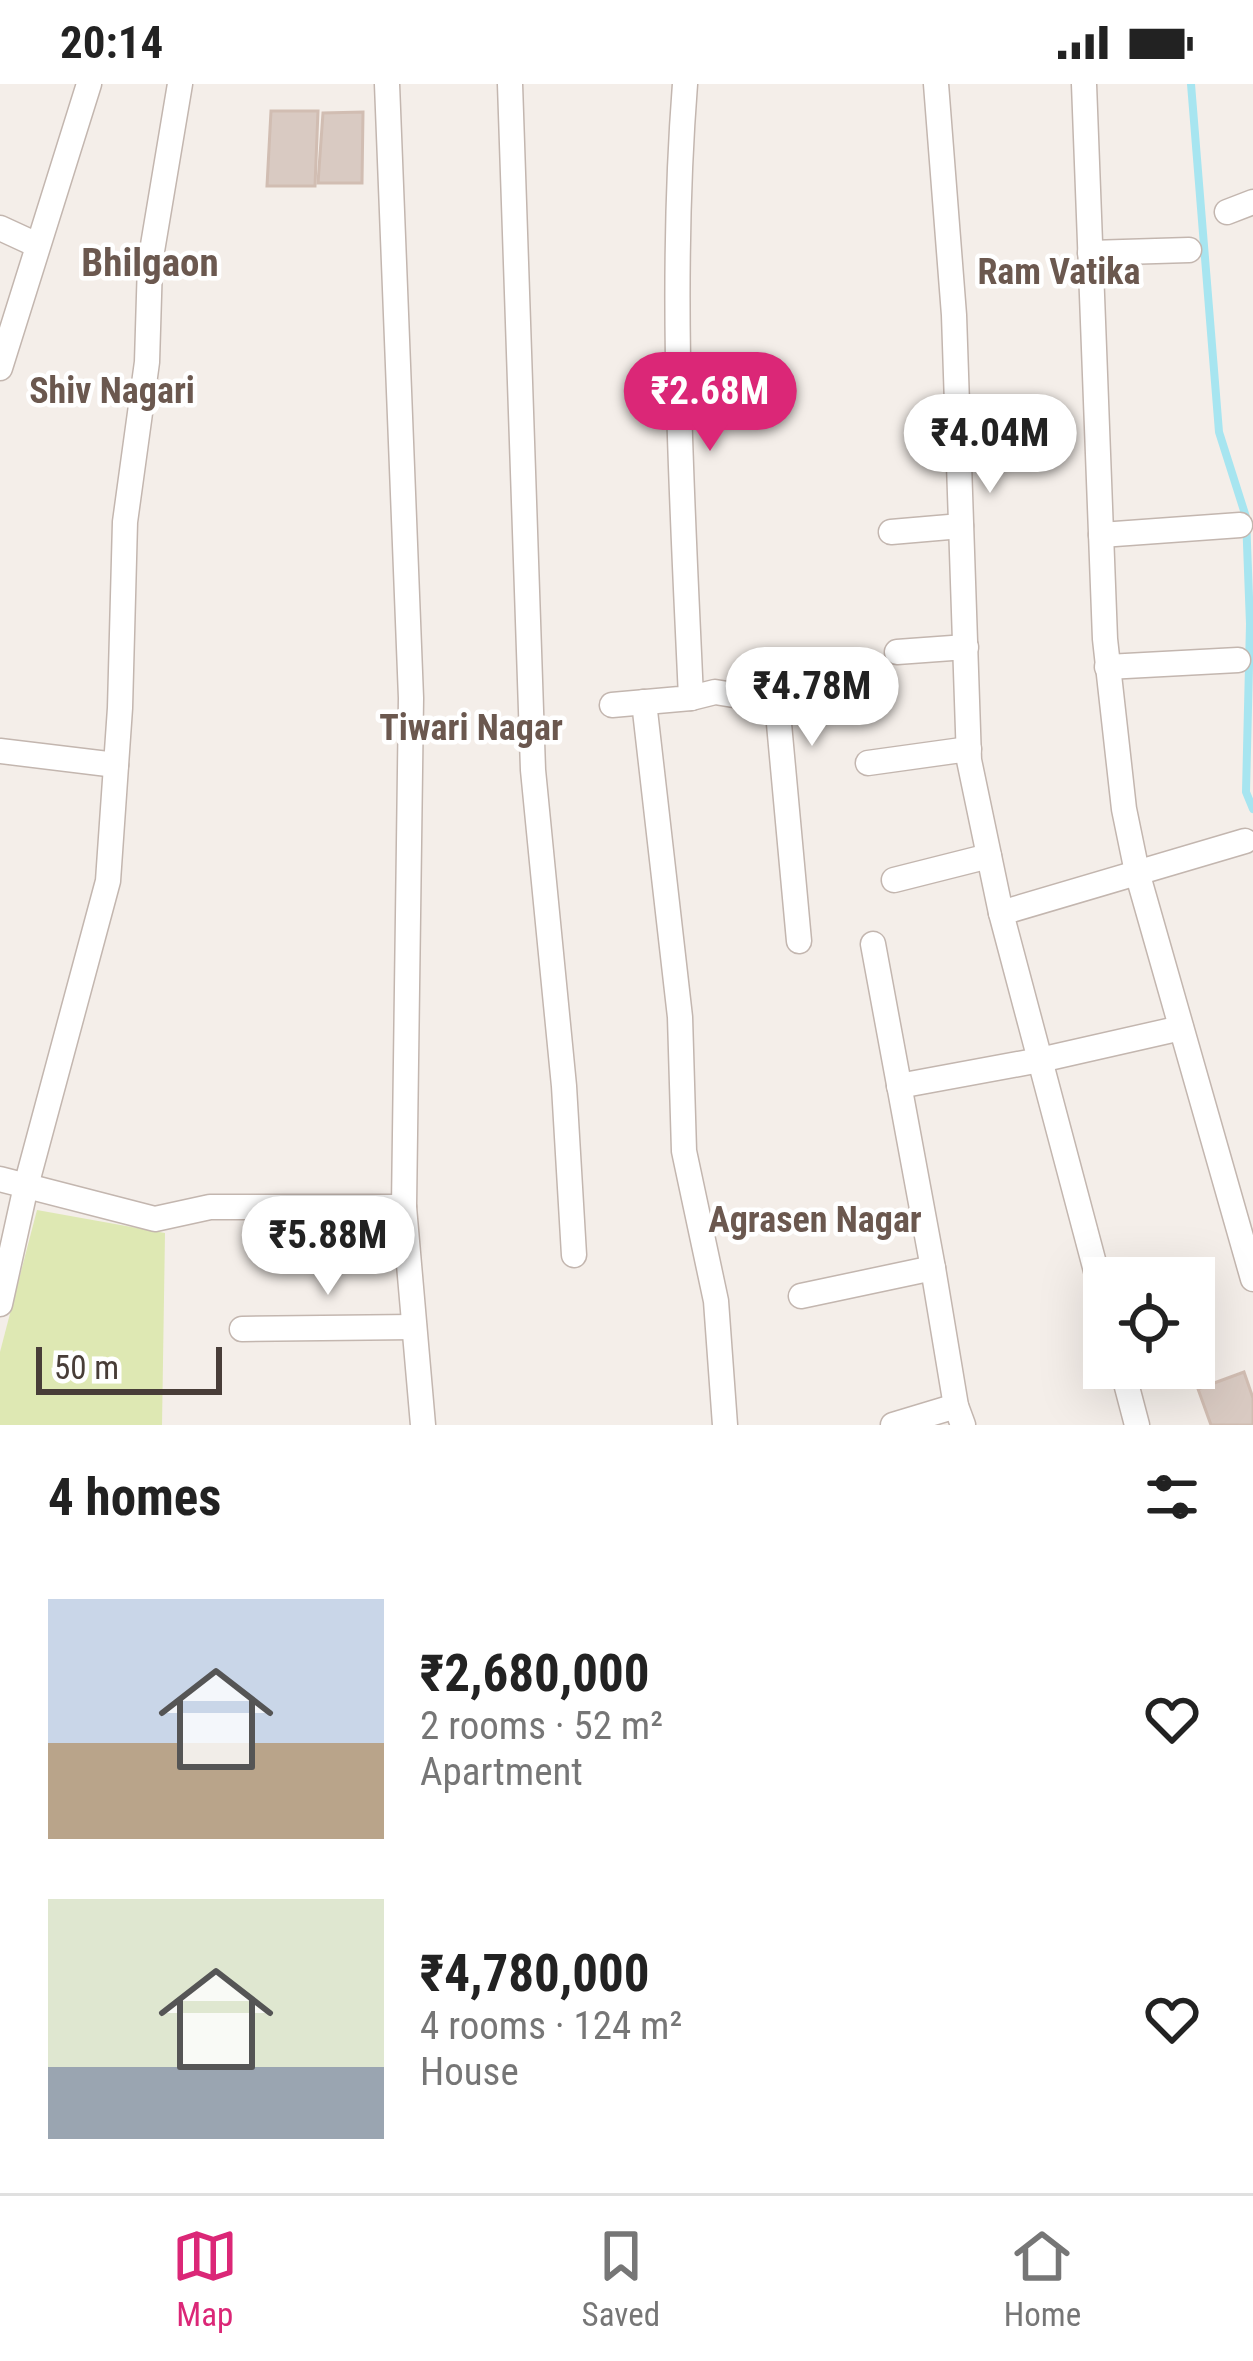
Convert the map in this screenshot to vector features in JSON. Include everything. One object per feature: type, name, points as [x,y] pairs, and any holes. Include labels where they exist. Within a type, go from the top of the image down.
[{"type":"street","points":[[0,368],[89,84]]},
{"type":"street","points":[[0,1304],[26,1186],[108,881],[125,522],[147,362],[150,263],[180,84]]},
{"type":"street","points":[[387,84],[411,698],[404,1207],[423,1425]]},
{"type":"street","points":[[510,84],[533,770],[564,1086],[574,1255]]},
{"type":"street","points":[[685,84],[679,167],[677,397],[691,698]]},
{"type":"street","points":[[936,84],[954,315],[969,749],[1001,913],[1092,1257]]},
{"type":"street","points":[[1084,84],[1107,667],[1124,809],[1137,872],[1253,1279]]},
{"type":"street","points":[[1227,212],[1253,202]]},
{"type":"street","points":[[0,228],[37,245]]},
{"type":"street","points":[[1090,253],[1189,250]]},
{"type":"street","points":[[1101,535],[1240,524]]},
{"type":"street","points":[[891,532],[962,526]]},
{"type":"street","points":[[897,652],[966,647]]},
{"type":"street","points":[[1107,667],[1238,660]]},
{"type":"street","points":[[612,705],[715,692],[777,702],[799,941]]},
{"type":"street","points":[[644,702],[680,1017],[684,1151],[716,1301],[725,1425]]},
{"type":"street","points":[[868,763],[969,749]]},
{"type":"street","points":[[0,751],[116,765]]},
{"type":"street","points":[[1001,913],[1245,841]]},
{"type":"street","points":[[894,880],[989,856]]},
{"type":"street","points":[[873,944],[960,1415],[893,1425]]},
{"type":"street","points":[[899,1086],[1181,1028]]},
{"type":"street","points":[[0,1179],[155,1219],[210,1207],[404,1207]]},
{"type":"street","points":[[801,1296],[933,1268]]},
{"type":"street","points":[[242,1329],[414,1327]]},
{"type":"street","points":[[1128,1389],[1137,1425]]},
{"type":"green space","points":[[37,1210],[165,1233],[162,1425],[0,1425],[0,1352]]},
{"type":"building","points":[[271,111],[318,111],[315,186],[267,186]]},
{"type":"building","points":[[363,112],[362,183],[318,183],[323,113]]},
{"type":"building","points":[[1244,1372],[1253,1398],[1253,1425],[1211,1425],[1198,1389],[1215,1389],[1215,1383]]},
{"type":"waterway","points":[[1191,84],[1219,432],[1246,517],[1250,624],[1246,792],[1253,809]]},
{"type":"district","name":"Bhilgaon","points":[[150,263]]},
{"type":"district","name":"Ram Vatika","points":[[1059,272]]},
{"type":"district","name":"Shiv Nagari","points":[[112,391]]},
{"type":"district","name":"Tiwari Nagar","points":[[471,728]]},
{"type":"district","name":"Agrasen Nagar","points":[[815,1220]]}]
